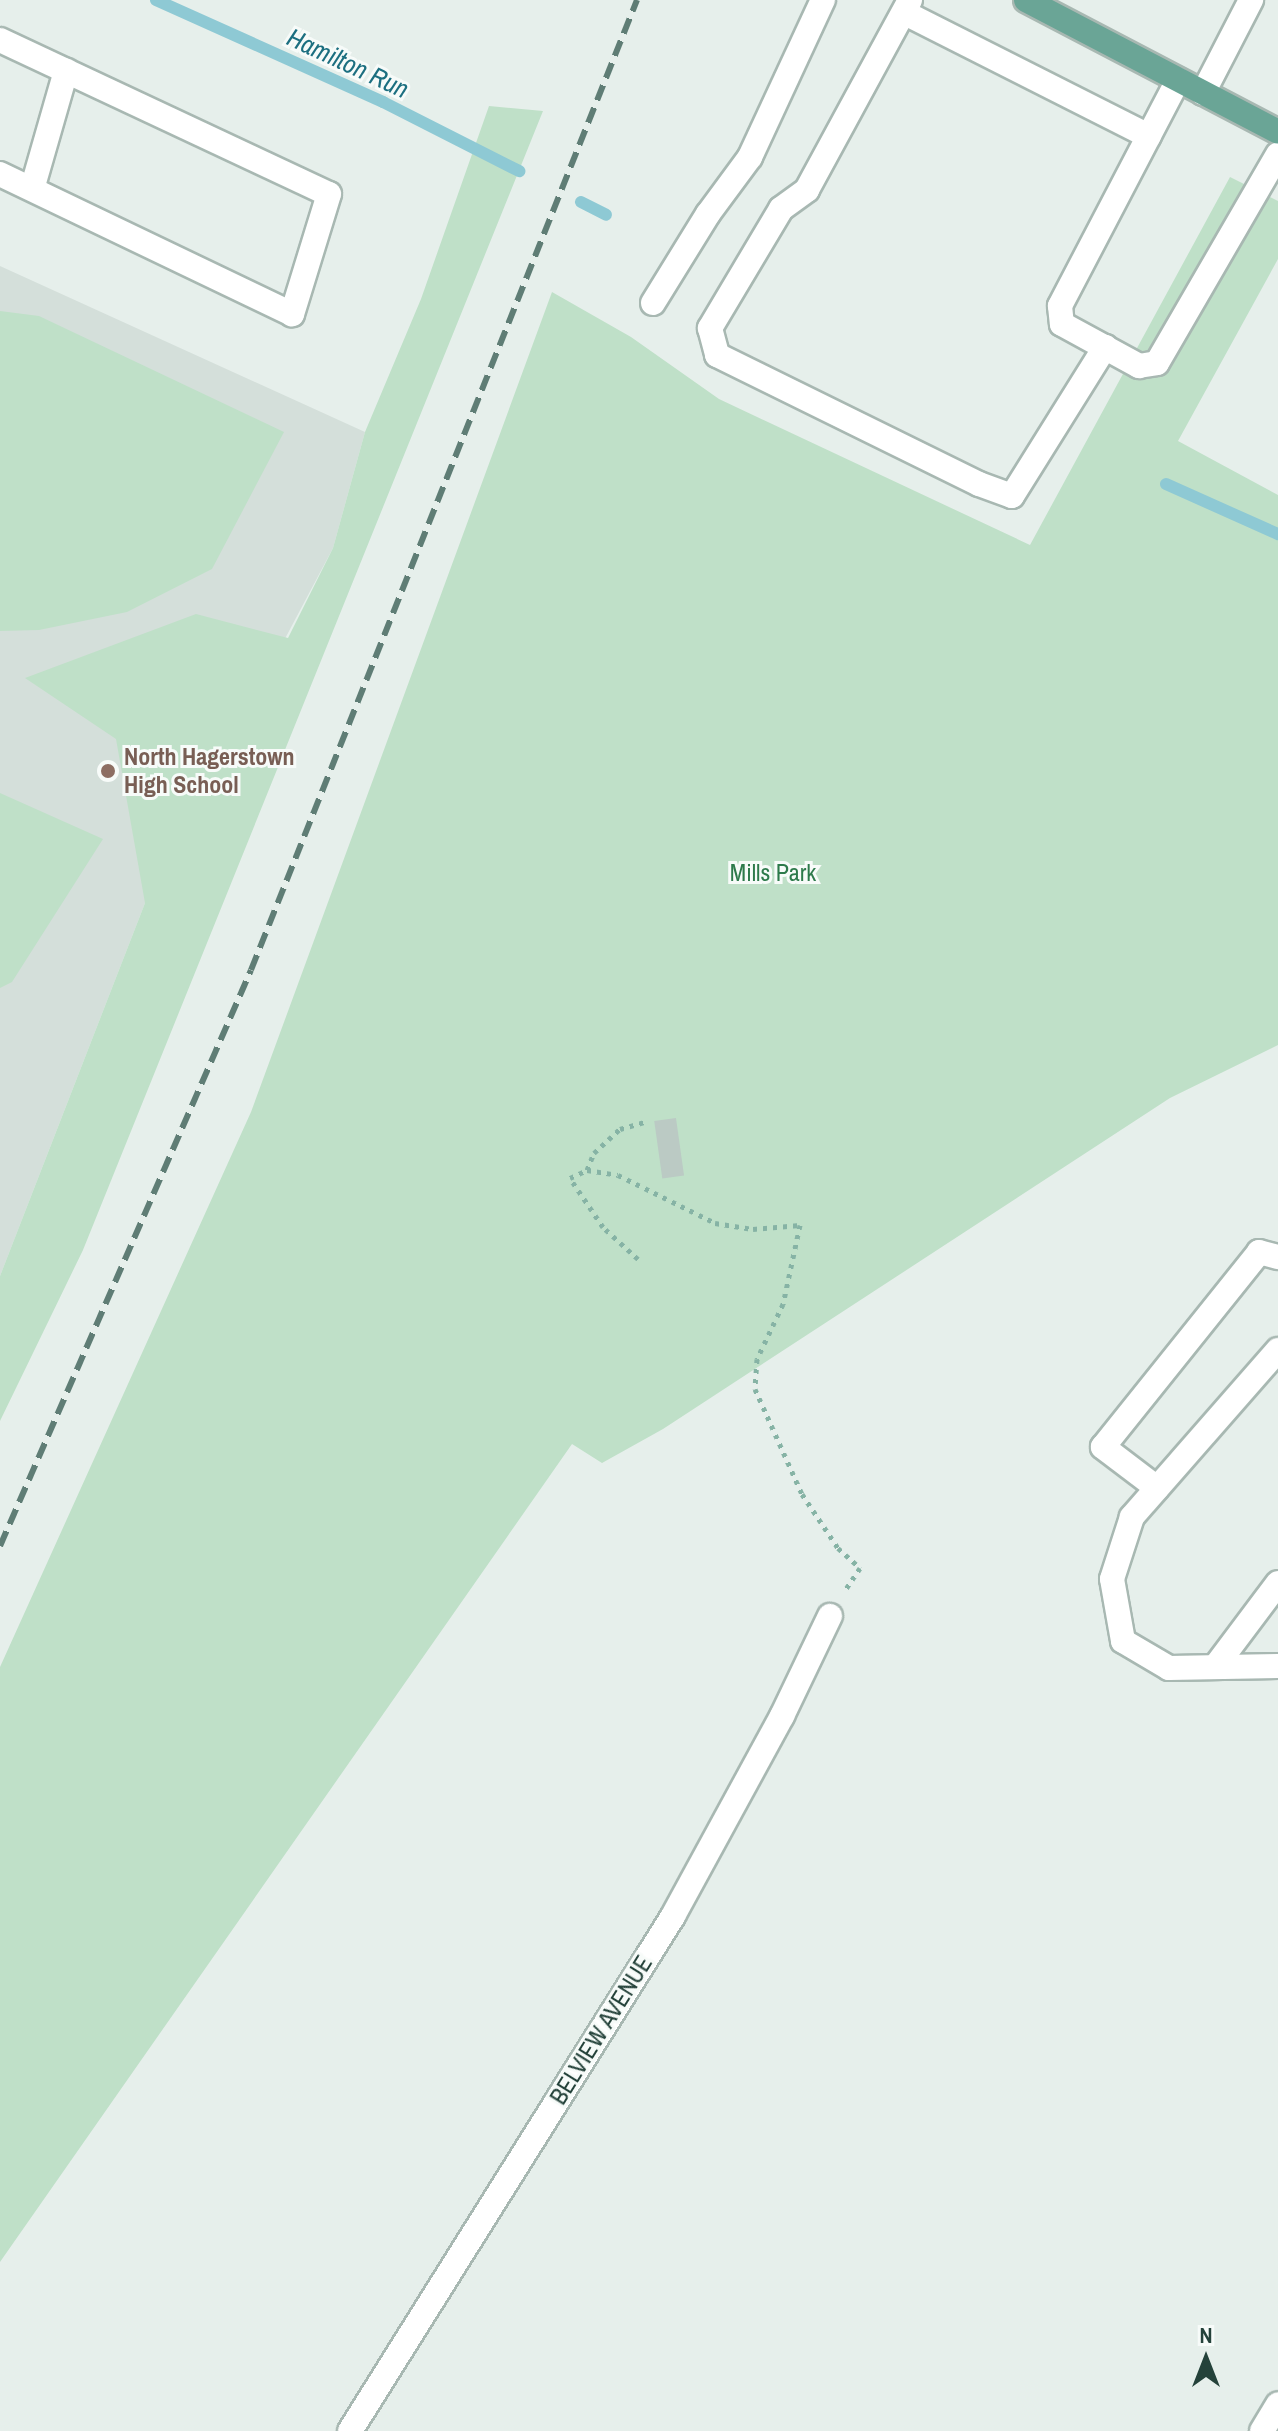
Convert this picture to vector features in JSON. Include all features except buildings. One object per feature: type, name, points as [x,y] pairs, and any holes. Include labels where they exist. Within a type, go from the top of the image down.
[{"type":"main road","points":[[1026,0],[1278,132]]},
{"type":"street","points":[[653,303],[750,157],[823,0]]},
{"type":"street","points":[[1203,93],[1251,0]]},
{"type":"street","points":[[1105,347],[1012,496],[717,355],[710,328],[781,209],[807,190],[908,6],[1149,136]]},
{"type":"street","points":[[0,40],[329,194],[292,314],[33,186],[0,174]]},
{"type":"street","points":[[33,186],[66,71]]},
{"type":"street","points":[[1178,80],[1060,306],[1062,324],[1139,366],[1157,363],[1278,154]]},
{"type":"street","points":[[1157,1488],[1103,1447],[1259,1252],[1278,1257]]},
{"type":"street","points":[[1278,1350],[1132,1517],[1112,1579],[1123,1641],[1169,1668],[1278,1666]]},
{"type":"street","points":[[1215,1667],[1278,1583]]},
{"type":"street","name":"BELVIEW AVENUE","points":[[350,2431],[673,1916],[782,1716],[832,1606]]},
{"type":"street","points":[[1262,2431],[1278,2404]]},
{"type":"path","points":[[587,1170],[594,1153],[620,1129],[644,1122]]},
{"type":"path","points":[[638,1259],[603,1227],[570,1178],[587,1170],[646,1186],[715,1223],[753,1229],[800,1225],[783,1304],[757,1359],[755,1389],[802,1494],[838,1548],[860,1568],[832,1606]]},
{"type":"shaded area","name":"North Hagerstown High School","points":[[0,266],[365,432],[333,548],[145,903],[0,1276]]},
{"type":"green space","points":[[489,106],[543,111],[83,1250],[0,1421],[0,1276],[145,903],[116,739],[25,678],[196,614],[288,638],[333,548],[365,432],[421,299]]},
{"type":"green space","name":"Mills Park","points":[[1230,177],[1278,201],[1278,259],[1178,441],[1278,495],[1278,1045],[1170,1098],[663,1429],[602,1463],[572,1444],[0,2262],[0,1667],[251,1112],[552,292],[631,337],[719,399],[1030,545]]},
{"type":"green space","points":[[0,311],[39,316],[284,432],[212,569],[127,612],[39,630],[0,631]]},
{"type":"green space","points":[[0,793],[103,839],[12,982],[0,988]]},
{"type":"waterway","name":"Hamilton Run","points":[[156,0],[383,102],[519,171]]},
{"type":"waterway","name":"Hamilton Run","points":[[581,202],[606,215]]},
{"type":"waterway","name":"Hamilton Run","points":[[1166,484],[1278,534]]},
{"type":"railway","points":[[0,1546],[251,970],[637,0]]},
{"type":"place","name":"North Hagerstown High School","points":[[108,771]]}]
